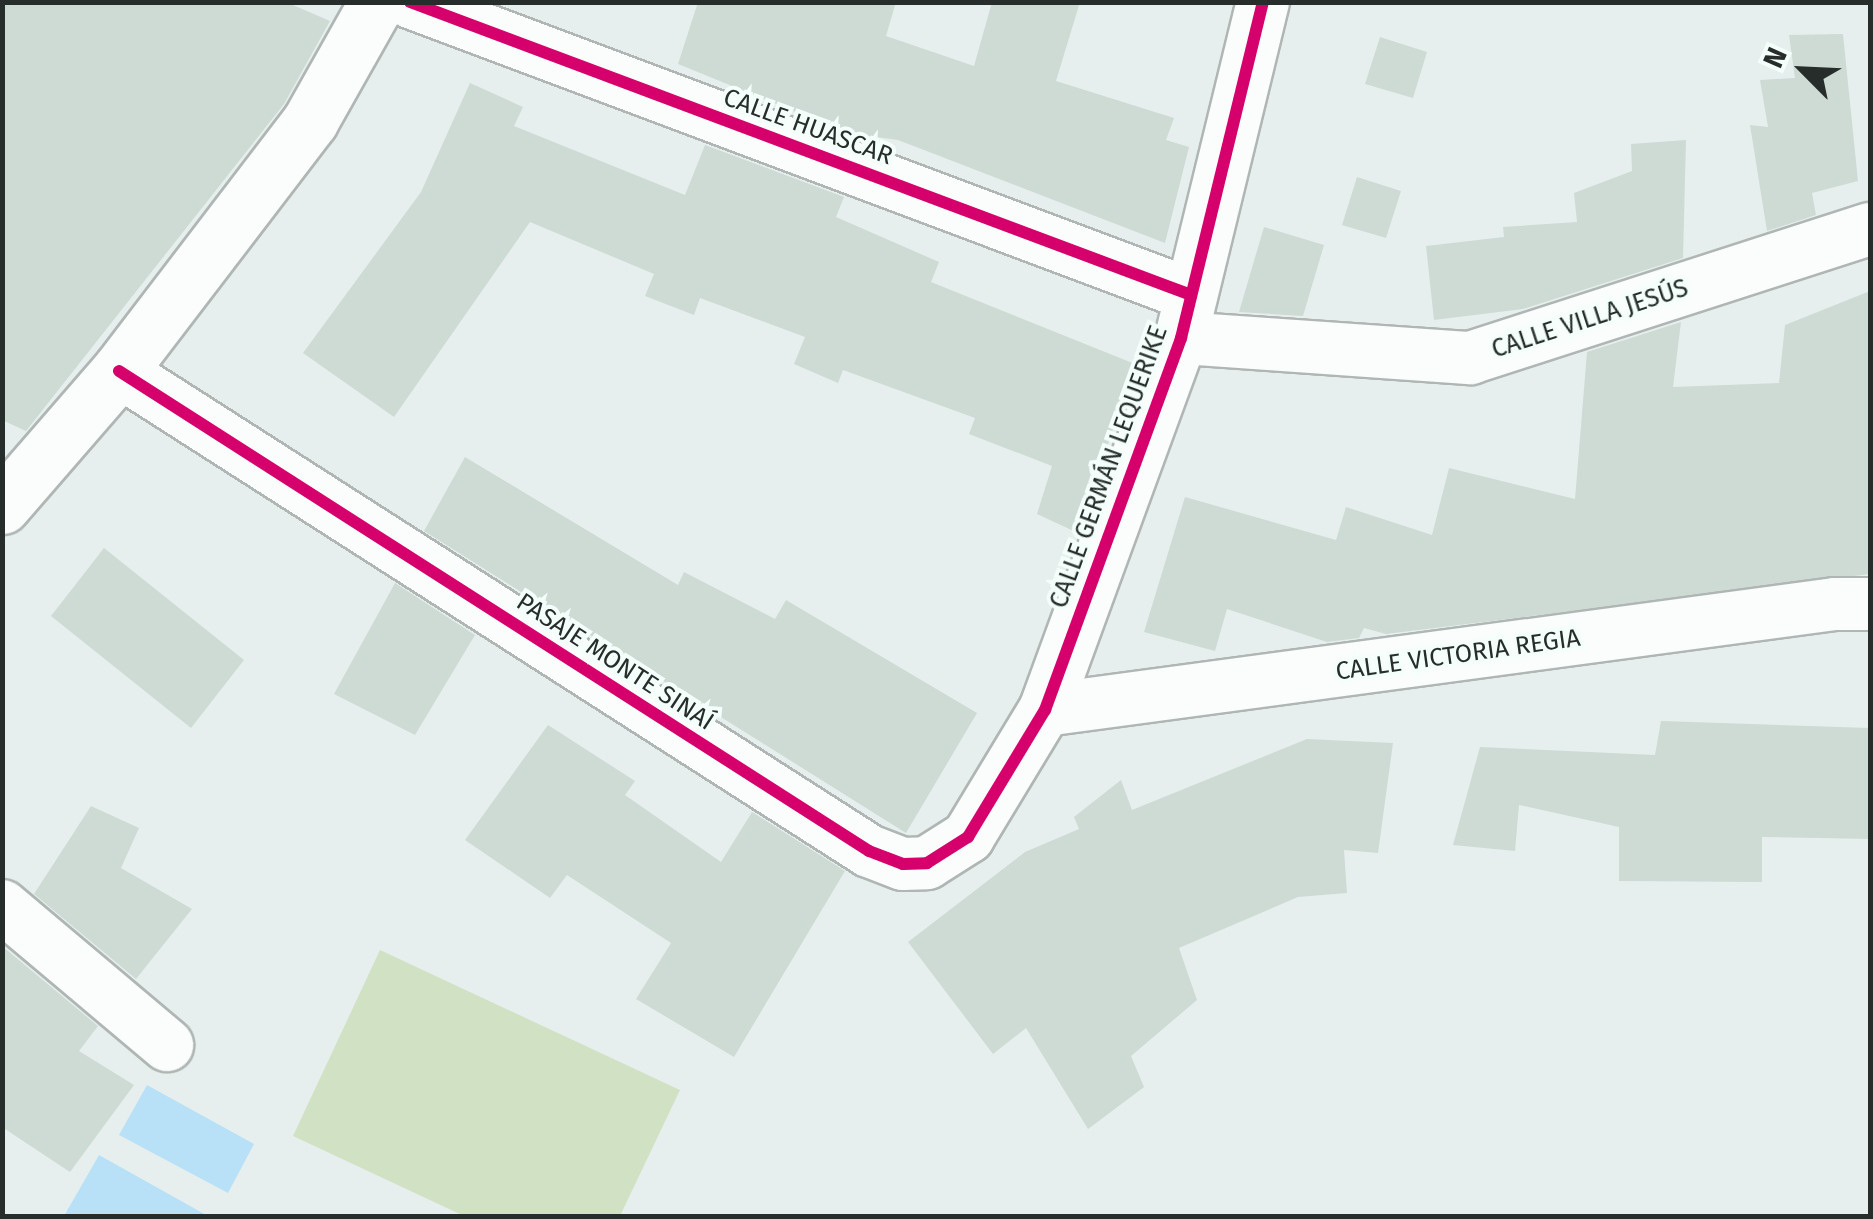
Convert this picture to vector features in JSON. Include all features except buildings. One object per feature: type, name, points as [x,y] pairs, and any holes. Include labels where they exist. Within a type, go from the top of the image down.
[{"type":"main road","points":[[2,506],[119,371],[310,121],[377,2]]},
{"type":"street","name":"CALLE HUASCAR","points":[[410,2],[1186,316]]},
{"type":"street","name":"CALLE GERMÁN LEQUERIKE","points":[[1045,710],[1186,316],[1263,2]]},
{"type":"street","name":"CALLE VILLA JESÚS","points":[[1186,316],[1470,358],[1870,229]]},
{"type":"street","name":"PASAJE MONTE SINAÍ","points":[[119,371],[869,851],[903,864],[926,864],[968,838],[1045,710]]},
{"type":"street","name":"CALLE VICTORIA REGIA","points":[[1045,710],[1835,604],[1870,604]]},
{"type":"street","points":[[2,906],[167,1045]]},
{"type":"green space","points":[[380,950],[680,1090],[620,1216],[464,1216],[293,1136]]},
{"type":"water","points":[[147,1085],[254,1144],[228,1193],[119,1135]]},
{"type":"water","points":[[99,1155],[208,1216],[64,1216]]},
{"type":"cycle path","points":[[410,2],[1191,295]]},
{"type":"cycle path","points":[[119,371],[869,851],[903,864],[927,863],[968,837],[1045,710],[1181,338],[1263,2]]}]
